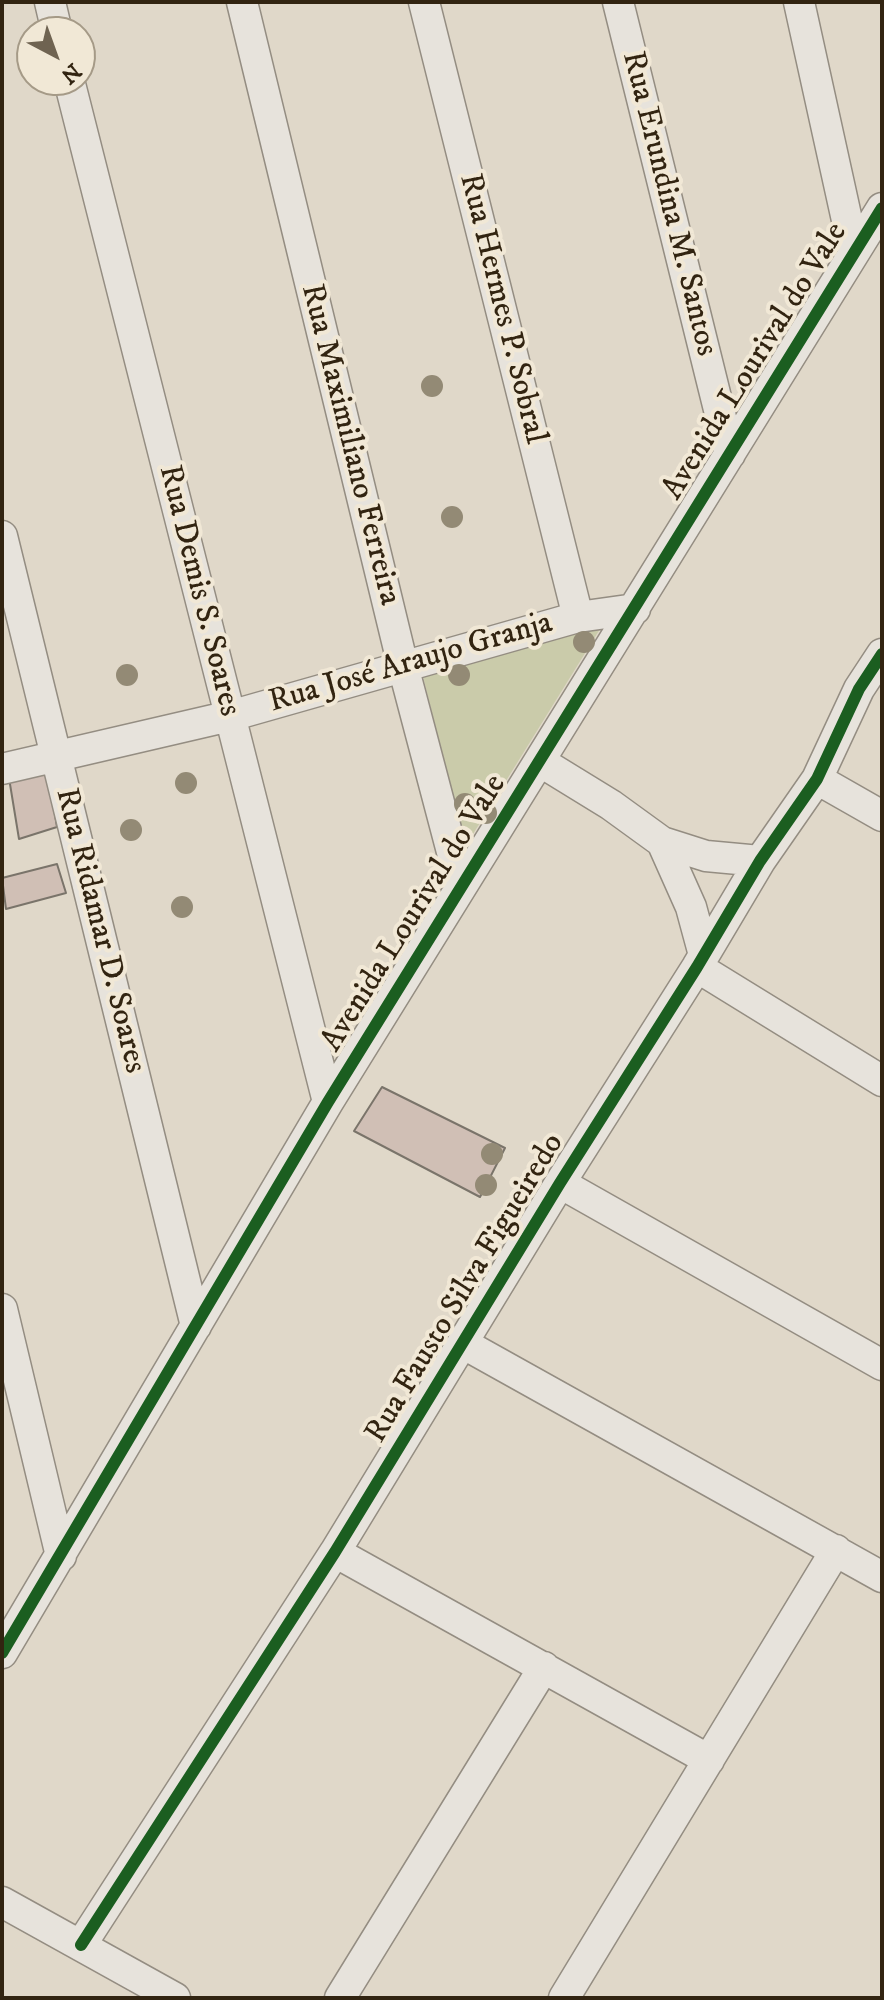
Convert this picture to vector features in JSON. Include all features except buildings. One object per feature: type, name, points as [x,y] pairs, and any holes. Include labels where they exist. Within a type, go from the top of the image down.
[{"type":"street","name":"Rua Maximiliano Ferreira","points":[[242,2],[403,666],[461,886]]},
{"type":"street","name":"Rua Hermes P. Sobral","points":[[424,2],[578,617]]},
{"type":"street","name":"Rua Erundina M. Santos","points":[[618,2],[730,454]]},
{"type":"street","points":[[799,2],[854,252]]},
{"type":"street","name":"Rua Demis S. Soares","points":[[73,96],[328,1102]]},
{"type":"street","name":"Avenida Lourival do Vale","points":[[2,1653],[328,1102],[882,208]]},
{"type":"street","name":"Rua Ridamar D. Soares","points":[[2,536],[196,1326]]},
{"type":"street","name":"Rua José Araujo Granja","points":[[2,769],[230,716],[578,617],[635,609]]},
{"type":"street","name":"Rua Fausto Silva Figueiredo","points":[[81,1945],[335,1552],[760,861],[817,779],[859,689],[882,654]]},
{"type":"street","points":[[541,762],[611,805],[662,842],[706,856],[760,861]]},
{"type":"street","points":[[817,779],[882,816]]},
{"type":"street","points":[[662,842],[691,907],[701,961],[882,1081]]},
{"type":"street","name":"Rua Fausto Silva Figueiredo","points":[[560,1183],[882,1365]]},
{"type":"street","points":[[2,1309],[61,1556]]},
{"type":"street","points":[[464,1344],[882,1577]]},
{"type":"street","points":[[564,1998],[836,1550]]},
{"type":"street","points":[[335,1552],[709,1760]]},
{"type":"street","points":[[340,1998],[544,1667]]},
{"type":"street","points":[[2,1902],[175,1998]]},
{"type":"green space","points":[[605,621],[465,847],[420,664]]},
{"type":"cycle path","points":[[2,1653],[328,1102],[882,208]]},
{"type":"cycle path","points":[[81,1945],[335,1552],[760,861],[817,779],[859,689],[882,654]]}]
